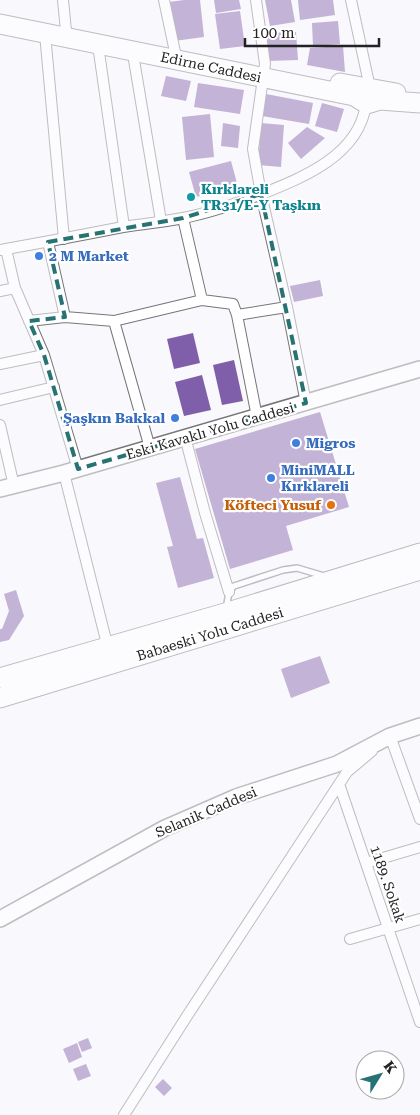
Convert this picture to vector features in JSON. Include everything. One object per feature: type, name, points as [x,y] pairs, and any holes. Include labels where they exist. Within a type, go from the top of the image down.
[{"type":"highway","name":"Edirne Caddesi","points":[[0,17],[134,48],[368,96],[420,103]]},
{"type":"highway","name":"Edirne Caddesi","points":[[0,24],[98,45],[175,52],[263,74]]},
{"type":"highway","name":"Edirne Caddesi","points":[[368,96],[420,96]]},
{"type":"highway","name":"Babaeski Yolu Caddesi","points":[[0,678],[108,648],[420,553]]},
{"type":"highway","name":"Babaeski Yolu Caddesi","points":[[0,698],[420,570]]},
{"type":"street","points":[[63,0],[66,31]]},
{"type":"street","points":[[164,0],[175,52]]},
{"type":"street","points":[[256,0],[264,64],[253,149],[306,403]]},
{"type":"street","points":[[108,648],[54,387],[44,355],[15,288],[3,250],[183,218],[243,201],[277,188],[312,172],[332,158],[355,133],[360,124],[368,96],[351,0]]},
{"type":"street","points":[[45,34],[64,239]]},
{"type":"street","points":[[98,45],[124,227]]},
{"type":"street","points":[[134,48],[161,221]]},
{"type":"street","points":[[183,218],[202,300]]},
{"type":"street","points":[[48,242],[65,317]]},
{"type":"street","points":[[0,291],[15,288]]},
{"type":"street","points":[[29,321],[65,317],[114,321],[202,300],[233,304],[237,315],[257,417]]},
{"type":"street","points":[[237,315],[287,307]]},
{"type":"street","points":[[114,321],[150,448]]},
{"type":"street","points":[[0,364],[44,355]]},
{"type":"street","name":"Eski Kavaklı Yolu Caddesi","points":[[7,488],[420,369]]},
{"type":"street","points":[[0,400],[54,387]]},
{"type":"street","points":[[0,425],[7,488]]},
{"type":"street","points":[[185,437],[205,513],[229,592]]},
{"type":"street","name":"Selanik Caddesi","points":[[0,919],[165,828],[236,796],[337,764],[390,736],[420,726]]},
{"type":"street","points":[[124,1115],[347,772],[390,736],[418,807],[420,819]]},
{"type":"street","name":"1189. Sokak","points":[[339,784],[417,1005],[420,1022]]},
{"type":"street","points":[[366,863],[420,847]]},
{"type":"street","points":[[350,939],[420,919]]},
{"type":"lane","points":[[225,613],[229,592],[234,586],[283,570],[297,568],[334,579]]},
{"type":"highlighted area","points":[[261,194],[306,403],[78,469],[44,355],[29,321],[65,317],[48,242],[183,218]]},
{"type":"building","points":[[200,0],[204,37],[174,41],[169,2]]},
{"type":"building","points":[[214,0],[239,0],[241,9],[216,13]]},
{"type":"building","points":[[265,0],[291,0],[295,22],[270,26]]},
{"type":"building","points":[[298,0],[333,0],[335,15],[300,20]]},
{"type":"building","points":[[240,11],[245,46],[220,49],[215,14]]},
{"type":"building","points":[[338,21],[340,44],[313,46],[312,23]]},
{"type":"building","points":[[296,32],[298,60],[267,61],[265,33]]},
{"type":"building","points":[[343,46],[345,72],[307,65],[310,48]]},
{"type":"building","points":[[166,76],[191,81],[186,101],[161,96]]},
{"type":"building","points":[[198,83],[244,90],[240,114],[194,107]]},
{"type":"building","points":[[266,94],[313,103],[309,124],[262,116]]},
{"type":"building","points":[[322,103],[344,109],[337,132],[315,126]]},
{"type":"building","points":[[210,114],[214,157],[186,160],[182,117]]},
{"type":"building","points":[[223,123],[240,126],[238,148],[221,146]]},
{"type":"building","points":[[261,123],[284,125],[281,167],[258,165]]},
{"type":"building","points":[[307,127],[325,138],[301,159],[288,143]]},
{"type":"building","points":[[231,161],[238,187],[196,197],[189,172]]},
{"type":"building","name":"Kırklareli TR31/E-Y Taşkın","points":[[189,193],[192,193],[193,201],[190,201]]},
{"type":"building","points":[[320,280],[323,296],[294,302],[290,286]]},
{"type":"building","points":[[193,333],[200,363],[174,369],[167,339]]},
{"type":"building","points":[[234,360],[243,401],[222,405],[213,365]]},
{"type":"building","points":[[202,375],[211,410],[184,416],[175,382]]},
{"type":"building","name":"MiniMALL Kırklareli","points":[[320,412],[349,507],[286,526],[293,550],[230,569],[195,449]]},
{"type":"building","points":[[180,477],[197,539],[203,538],[214,578],[178,588],[167,547],[173,546],[156,483]]},
{"type":"building","points":[[16,590],[24,616],[9,640],[0,642],[0,629],[2,629],[9,611],[4,594]]},
{"type":"building","points":[[320,656],[330,683],[291,698],[281,669]]},
{"type":"building","points":[[88,1038],[92,1048],[82,1052],[78,1042]]},
{"type":"building","points":[[77,1043],[82,1057],[69,1063],[63,1049]]},
{"type":"building","points":[[86,1064],[91,1076],[78,1081],[73,1069]]},
{"type":"building","points":[[163,1079],[172,1088],[164,1096],[155,1087]]},
{"type":"place","name":"Kırklareli TR31/E-Y Taşkın","points":[[191,197]]},
{"type":"place","name":"2 M Market","points":[[39,256]]},
{"type":"place","name":"Şaşkın Bakkal","points":[[175,418]]},
{"type":"place","name":"Migros","points":[[296,443]]},
{"type":"place","name":"MiniMALL Kırklareli","points":[[271,478]]},
{"type":"place","name":"Köfteci Yusuf","points":[[331,505]]}]
